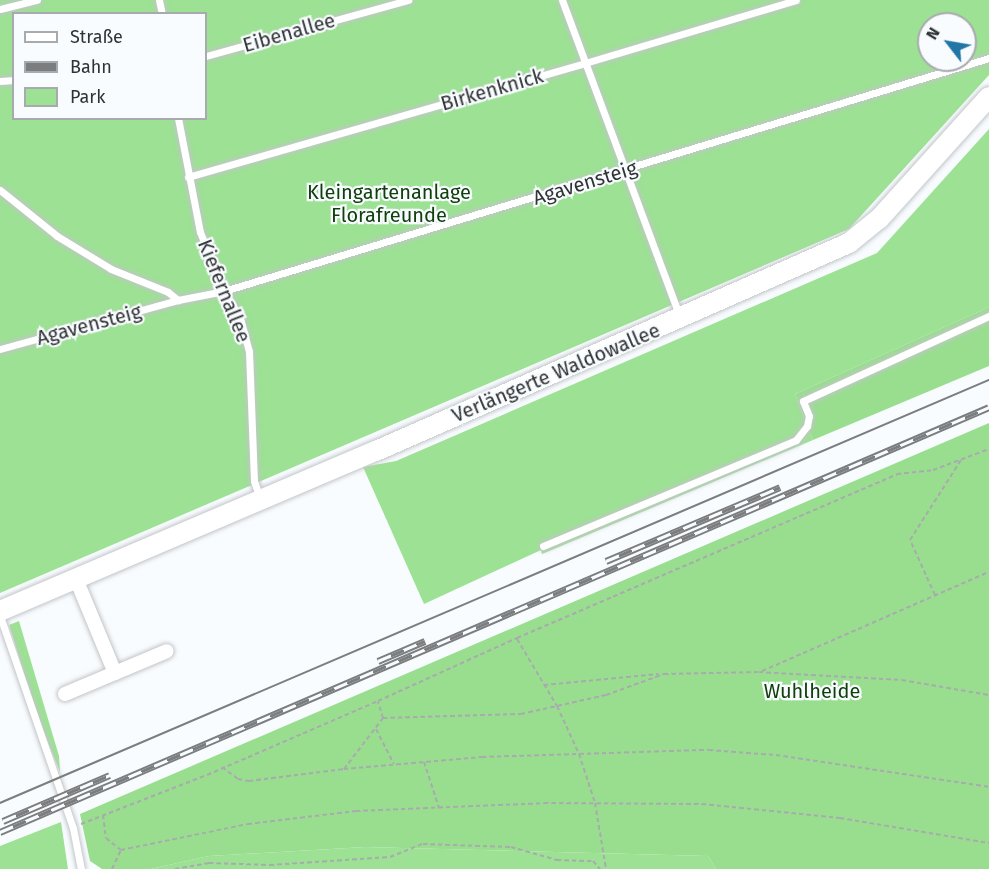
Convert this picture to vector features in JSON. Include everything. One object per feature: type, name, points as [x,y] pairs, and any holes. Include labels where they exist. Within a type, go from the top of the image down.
[{"type":"street","name":"Verlängerte Waldowallee","points":[[0,611],[680,319],[849,243],[861,235],[989,97]]},
{"type":"street","points":[[75,579],[115,673]]},
{"type":"street","points":[[65,694],[167,651]]},
{"type":"lane","points":[[0,9],[37,0]]},
{"type":"lane","name":"Eibenallee","points":[[207,56],[408,0]]},
{"type":"lane","points":[[562,0],[680,319]]},
{"type":"lane","name":"Birkenknick","points":[[188,177],[796,0]]},
{"type":"lane","name":"Agavensteig","points":[[0,349],[178,300],[224,291],[625,171],[989,58]]},
{"type":"lane","name":"Kiefernallee","points":[[178,120],[200,232],[224,291],[240,318],[249,351],[254,481],[261,500]]},
{"type":"lane","name":"Agavensteig","points":[[0,190],[57,236],[111,269],[168,292],[178,300]]},
{"type":"lane","points":[[543,546],[796,440],[807,426],[809,416],[803,400],[989,316]]},
{"type":"lane","points":[[0,616],[73,828],[81,869]]},
{"type":"path","points":[[73,828],[378,702],[517,638],[897,474],[933,470],[989,449]]},
{"type":"path","points":[[935,595],[910,540],[962,460]]},
{"type":"path","points":[[759,672],[989,572]]},
{"type":"path","points":[[517,638],[556,706],[579,754],[595,803],[606,869]]},
{"type":"path","points":[[544,685],[663,674],[759,672],[902,680],[989,695]]},
{"type":"path","points":[[382,718],[521,714],[606,695],[663,674]]},
{"type":"path","points":[[344,769],[382,718],[378,702]]},
{"type":"path","points":[[376,728],[394,764]]},
{"type":"path","points":[[222,767],[238,779],[249,781],[394,764],[579,754],[710,750],[776,755],[989,787]]},
{"type":"path","points":[[424,762],[439,808]]},
{"type":"path","points":[[121,850],[248,824],[356,811],[544,803],[714,805],[840,818],[989,843]]},
{"type":"path","points":[[103,815],[106,838],[121,850]]},
{"type":"path","points":[[175,869],[209,863],[270,865],[390,857],[423,844],[511,847],[557,860],[593,861],[600,869]]},
{"type":"path","points":[[112,869],[121,850]]},
{"type":"green space","name":"Kleingartenanlage Florafreunde","points":[[0,0],[989,0],[989,75],[849,229],[0,593]]},
{"type":"green space","points":[[989,129],[989,307],[795,394],[813,440],[542,554],[541,550],[424,604],[363,467],[396,461],[877,253]]},
{"type":"green space","points":[[989,307],[989,366],[813,440],[795,394]]},
{"type":"green space","name":"Wuhlheide","points":[[989,423],[989,869],[716,869],[708,856],[365,847],[209,856],[151,869],[102,869],[90,861],[80,814]]},
{"type":"green space","points":[[19,621],[59,756],[60,772],[40,723],[9,625]]},
{"type":"green space","points":[[61,822],[68,869],[0,869],[0,846]]},
{"type":"green space","points":[[365,847],[708,856],[716,869],[151,869],[209,856]]},
{"type":"tram line","points":[[0,803],[989,380]]},
{"type":"railway","points":[[0,832],[989,407]]},
{"type":"railway","points":[[606,561],[780,487]]},
{"type":"railway","points":[[378,661],[425,641]]},
{"type":"railway","points":[[3,821],[110,775]]}]
